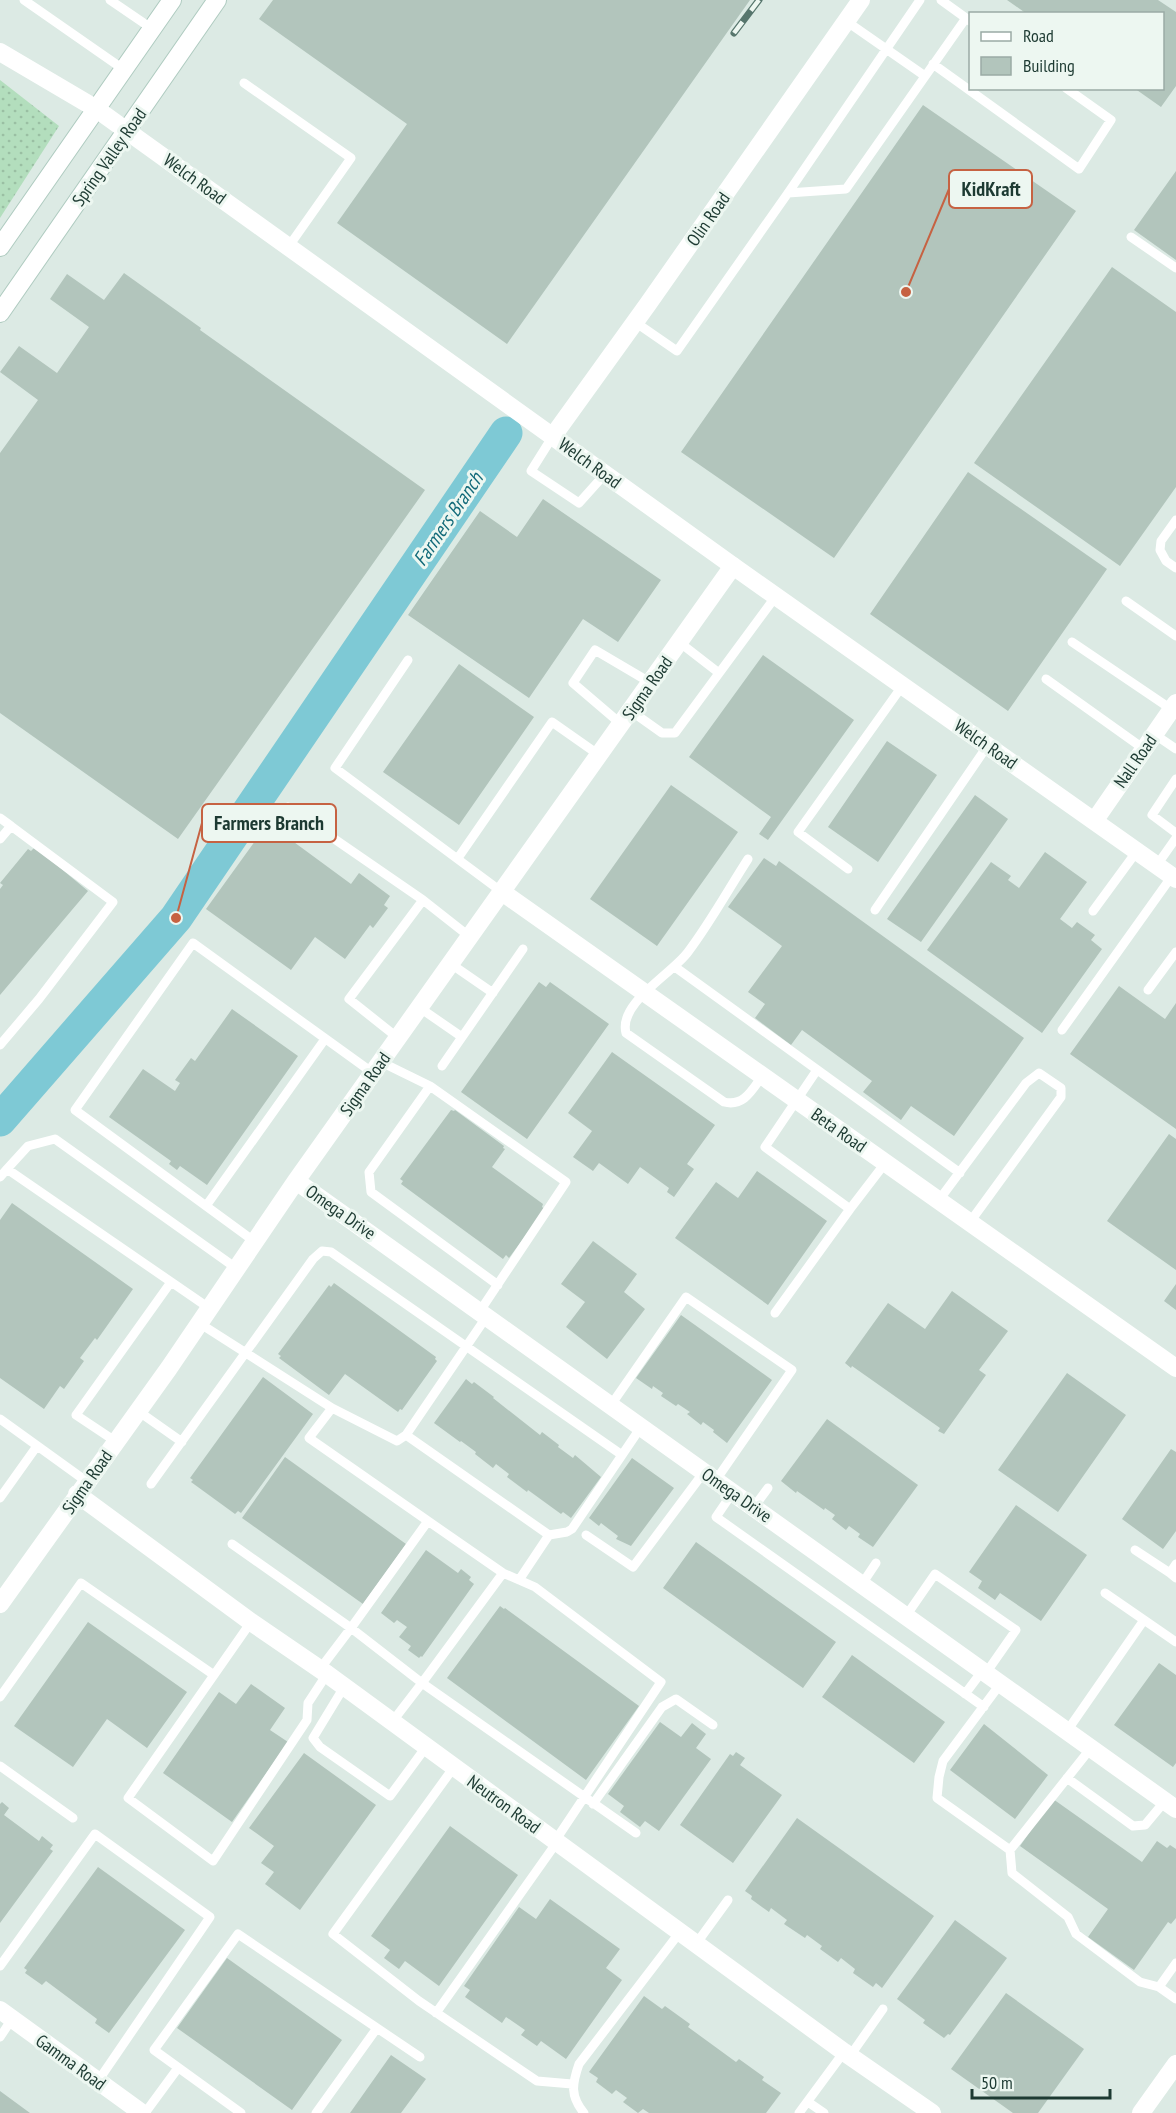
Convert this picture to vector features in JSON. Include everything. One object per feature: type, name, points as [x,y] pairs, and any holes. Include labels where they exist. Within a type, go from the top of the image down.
[{"type":"street","points":[[0,247],[172,0]]},
{"type":"street","name":"Spring Valley Road","points":[[0,313],[217,0]]},
{"type":"street","name":"Olin Road","points":[[552,436],[635,322],[861,0]]},
{"type":"street","name":"Welch Road","points":[[0,52],[95,108],[733,566],[1168,873]]},
{"type":"street","name":"Sigma Road","points":[[0,1604],[138,1411],[296,1181],[733,566]]},
{"type":"street","name":"Nall Road","points":[[1095,820],[1174,706]]},
{"type":"street","name":"Beta Road","points":[[502,892],[1176,1368]]},
{"type":"street","name":"Omega Drive","points":[[296,1181],[1171,1805]]},
{"type":"street","name":"Neutron Road","points":[[81,1488],[251,1622],[344,1687],[847,2054],[932,2113]]},
{"type":"street","name":"Gamma Road","points":[[6,2014],[144,2113]]},
{"type":"street","points":[[1141,2113],[1176,2064]]},
{"type":"lane","points":[[24,0],[123,69]]},
{"type":"lane","points":[[110,0],[151,28]]},
{"type":"lane","points":[[635,322],[677,351],[920,0]]},
{"type":"lane","points":[[788,193],[846,189],[933,64],[968,19],[941,0]]},
{"type":"lane","points":[[846,21],[925,76]]},
{"type":"lane","points":[[933,64],[969,90]]},
{"type":"lane","points":[[244,83],[351,158],[289,246]]},
{"type":"lane","points":[[969,90],[1079,169],[1111,120],[1069,90]]},
{"type":"lane","points":[[1131,237],[1176,268]]},
{"type":"lane","points":[[552,436],[531,471],[579,503],[605,474]]},
{"type":"lane","points":[[1176,520],[1161,541],[1160,550],[1166,561],[1176,568]]},
{"type":"lane","points":[[651,683],[596,650],[573,683],[626,717],[662,733],[675,733],[776,596]]},
{"type":"lane","points":[[1126,601],[1176,636]]},
{"type":"lane","points":[[679,642],[719,673]]},
{"type":"lane","points":[[1072,642],[1174,706]]},
{"type":"lane","points":[[408,660],[335,768],[502,892]]},
{"type":"lane","points":[[1046,679],[1144,749]]},
{"type":"lane","points":[[848,869],[798,832],[903,685]]},
{"type":"lane","points":[[458,858],[552,722],[599,755]]},
{"type":"lane","points":[[1154,734],[1176,749]]},
{"type":"lane","points":[[875,910],[988,745]]},
{"type":"lane","points":[[1176,779],[1152,815],[1176,833]]},
{"type":"lane","points":[[288,807],[423,900],[470,937]]},
{"type":"lane","points":[[0,818],[113,902],[39,999],[0,1045]]},
{"type":"lane","points":[[0,839],[11,826]]},
{"type":"lane","points":[[1062,1030],[1168,873],[1176,838]]},
{"type":"lane","points":[[1093,911],[1137,851]]},
{"type":"lane","points":[[748,859],[688,952],[675,967],[644,992],[627,1014],[625,1028],[626,1033],[719,1100],[736,1104],[743,1100],[763,1076]]},
{"type":"lane","points":[[398,1038],[350,999],[423,900]]},
{"type":"lane","points":[[7,1169],[171,1282],[243,1353],[332,1408],[397,1441],[406,1435],[467,1347],[498,1285],[566,1182],[430,1086],[377,1067],[325,1039],[193,943],[75,1110],[254,1241]]},
{"type":"lane","points":[[442,1066],[523,949]]},
{"type":"lane","points":[[1148,990],[1176,951]]},
{"type":"lane","points":[[451,964],[493,993]]},
{"type":"lane","points":[[675,967],[960,1173]]},
{"type":"lane","points":[[420,1008],[462,1037]]},
{"type":"lane","points":[[206,1206],[325,1039]]},
{"type":"lane","points":[[817,1070],[765,1147],[850,1209]]},
{"type":"lane","points":[[939,1200],[1026,1083],[1040,1073],[1061,1088],[1061,1097],[970,1222]]},
{"type":"lane","points":[[430,1086],[369,1172],[371,1192],[498,1285]]},
{"type":"lane","points":[[0,1177],[28,1146],[55,1139],[236,1268]]},
{"type":"lane","points":[[775,1313],[885,1162]]},
{"type":"lane","points":[[151,1484],[313,1258],[318,1253],[326,1251],[331,1252],[622,1455]]},
{"type":"lane","points":[[115,1441],[76,1415],[171,1282]]},
{"type":"lane","points":[[586,1535],[633,1567],[710,1476],[792,1370],[686,1297],[610,1405]]},
{"type":"lane","points":[[332,1408],[309,1438],[502,1572],[535,1587],[661,1682],[556,1842],[436,2013]]},
{"type":"lane","points":[[138,1411],[182,1442]]},
{"type":"lane","points":[[0,1419],[37,1446],[81,1488]]},
{"type":"lane","points":[[406,1435],[549,1535],[567,1532],[572,1528],[641,1427]]},
{"type":"lane","points":[[0,1498],[37,1446]]},
{"type":"lane","points":[[754,1507],[768,1488]]},
{"type":"lane","points":[[733,1492],[716,1517],[984,1707]]},
{"type":"lane","points":[[251,1622],[128,1798],[213,1861],[307,1720],[308,1704],[323,1672],[351,1628],[428,1521]]},
{"type":"lane","points":[[519,1580],[549,1535]]},
{"type":"lane","points":[[232,1544],[351,1628],[422,1683],[636,1833]]},
{"type":"lane","points":[[1135,1550],[1173,1576],[1176,1564]]},
{"type":"lane","points":[[862,1584],[876,1563]]},
{"type":"lane","points":[[392,1722],[502,1572]]},
{"type":"lane","points":[[906,1616],[935,1574],[1016,1630],[990,1676],[984,1707],[943,1761],[937,1798],[1010,1850]]},
{"type":"lane","points":[[0,1697],[81,1583],[213,1676]]},
{"type":"lane","points":[[1105,1593],[1176,1642]]},
{"type":"lane","points":[[1067,1731],[1144,1620]]},
{"type":"lane","points":[[965,1694],[990,1676]]},
{"type":"lane","points":[[344,1687],[313,1738],[320,1747],[390,1796],[426,1747]]},
{"type":"lane","points":[[593,1804],[662,1707],[669,1701],[676,1699],[713,1725]]},
{"type":"lane","points":[[1091,1748],[1010,1850],[1012,1873],[1068,1917],[1076,1934],[1140,1982],[1159,1987],[1176,1999]]},
{"type":"lane","points":[[0,1766],[74,1818]]},
{"type":"lane","points":[[454,1767],[333,1934],[436,2013],[537,2081],[572,2084]]},
{"type":"lane","points":[[1067,1778],[1133,1826],[1145,1825],[1171,1805]]},
{"type":"lane","points":[[0,1966],[95,1833],[210,1917],[98,2081]]},
{"type":"lane","points":[[696,1944],[728,1900]]},
{"type":"lane","points":[[584,2113],[575,2097],[572,2084],[579,2064],[680,1932]]},
{"type":"lane","points":[[241,2113],[154,2050],[238,1934],[420,2057]]},
{"type":"lane","points":[[1159,1987],[1176,1963]]},
{"type":"lane","points":[[799,2113],[883,2009]]},
{"type":"lane","points":[[0,2037],[6,2014]]},
{"type":"lane","points":[[316,2113],[377,2028]]},
{"type":"lane","points":[[144,2113],[178,2068]]},
{"type":"lane","points":[[808,2102],[824,2113]]},
{"type":"green space","points":[[0,80],[59,126],[0,218]]},
{"type":"building","points":[[273,0],[750,0],[507,344],[337,223],[407,124],[259,19]]},
{"type":"building","points":[[1007,0],[1158,0],[1176,12],[1176,86],[1161,107],[1137,90],[1164,90],[1164,12],[1024,12]]},
{"type":"building","points":[[923,105],[1076,211],[834,558],[681,452]]},
{"type":"building","points":[[1176,171],[1176,260],[1134,230]]},
{"type":"building","points":[[1112,267],[1176,312],[1176,487],[1120,566],[974,463]]},
{"type":"building","points":[[124,273],[425,490],[178,839],[0,713],[0,453],[38,400],[0,372],[19,346],[57,373],[89,327],[50,299],[67,274],[104,300]]},
{"type":"building","points":[[968,472],[1107,569],[1008,711],[870,614]]},
{"type":"building","points":[[543,499],[661,580],[618,642],[583,619],[529,698],[408,615],[480,511],[517,537]]},
{"type":"building","points":[[763,655],[854,720],[768,840],[759,834],[771,817],[689,757]]},
{"type":"building","points":[[459,664],[534,717],[459,825],[383,772]]},
{"type":"building","points":[[887,741],[937,775],[878,862],[828,827]]},
{"type":"building","points":[[671,785],[738,832],[657,946],[590,899]]},
{"type":"building","points":[[975,795],[1008,819],[921,942],[887,919]]},
{"type":"building","points":[[268,823],[351,884],[359,873],[390,896],[384,905],[388,908],[373,928],[370,925],[345,959],[315,937],[291,970],[206,909]]},
{"type":"building","points":[[35,847],[88,891],[0,995],[0,889],[3,885],[0,883],[28,849],[31,851]]},
{"type":"building","points":[[1045,852],[1087,882],[1060,919],[1072,928],[1077,922],[1095,935],[1091,940],[1102,949],[1042,1033],[927,950],[991,862],[1011,876],[1008,880],[1019,888]]},
{"type":"building","points":[[764,858],[776,866],[779,861],[1024,1038],[954,1136],[911,1106],[901,1120],[863,1092],[872,1081],[802,1030],[791,1045],[755,1018],[765,1004],[748,992],[782,946],[728,907]]},
{"type":"building","points":[[539,982],[546,987],[550,982],[609,1024],[527,1139],[461,1092]]},
{"type":"building","points":[[1119,986],[1165,1019],[1176,1003],[1176,1129],[1070,1054]]},
{"type":"building","points":[[232,1009],[298,1056],[207,1185],[180,1166],[177,1170],[169,1164],[171,1161],[109,1117],[143,1069],[175,1091],[180,1083],[175,1080],[191,1058],[195,1061]]},
{"type":"building","points":[[612,1052],[715,1125],[687,1164],[694,1169],[674,1197],[667,1192],[669,1188],[640,1167],[628,1184],[599,1163],[593,1171],[573,1157],[592,1131],[568,1113]]},
{"type":"building","points":[[451,1110],[455,1110],[504,1146],[505,1149],[492,1167],[543,1204],[542,1207],[545,1209],[509,1258],[506,1255],[503,1259],[401,1184],[403,1181],[400,1179]]},
{"type":"building","points":[[1169,1134],[1176,1139],[1176,1270],[1107,1221]]},
{"type":"building","points":[[757,1171],[827,1221],[768,1305],[675,1238],[716,1182],[738,1198]]},
{"type":"building","points":[[12,1203],[133,1289],[97,1340],[95,1338],[80,1358],[84,1361],[64,1389],[60,1386],[44,1409],[0,1378],[0,1220]]},
{"type":"building","points":[[593,1241],[637,1274],[624,1292],[645,1309],[607,1359],[566,1327],[585,1302],[561,1284]]},
{"type":"building","points":[[334,1283],[436,1357],[437,1361],[402,1410],[398,1412],[345,1374],[329,1395],[279,1358],[281,1356],[278,1354],[329,1285],[331,1287]]},
{"type":"building","points":[[1176,1284],[1176,1310],[1164,1301]]},
{"type":"building","points":[[952,1291],[1008,1331],[979,1370],[986,1375],[944,1434],[938,1431],[940,1428],[845,1363],[888,1303],[925,1329]]},
{"type":"building","points":[[681,1315],[772,1380],[727,1443],[703,1422],[701,1425],[687,1414],[690,1412],[678,1404],[676,1406],[661,1396],[663,1393],[653,1386],[652,1389],[636,1378]]},
{"type":"building","points":[[1067,1373],[1126,1415],[1058,1512],[998,1470]]},
{"type":"building","points":[[263,1377],[313,1414],[241,1513],[238,1511],[235,1514],[191,1482],[193,1480],[190,1478]]},
{"type":"building","points":[[466,1379],[472,1384],[474,1382],[494,1397],[540,1435],[542,1432],[573,1458],[575,1455],[601,1477],[571,1518],[563,1512],[561,1514],[528,1490],[527,1492],[507,1477],[509,1474],[496,1464],[493,1468],[475,1454],[476,1452],[434,1423]]},
{"type":"building","points":[[827,1419],[918,1485],[873,1547],[858,1537],[860,1534],[849,1526],[846,1530],[832,1519],[835,1515],[797,1491],[796,1493],[781,1481]]},
{"type":"building","points":[[1171,1449],[1176,1452],[1176,1531],[1163,1549],[1122,1519]]},
{"type":"building","points":[[285,1457],[406,1544],[363,1604],[242,1518]]},
{"type":"building","points":[[632,1458],[674,1488],[631,1546],[616,1539],[618,1536],[601,1523],[599,1526],[589,1518]]},
{"type":"building","points":[[1016,1505],[1087,1555],[1041,1621],[1000,1593],[995,1600],[978,1588],[982,1581],[969,1572]]},
{"type":"building","points":[[696,1542],[836,1642],[803,1688],[663,1588]]},
{"type":"building","points":[[426,1550],[458,1573],[461,1569],[471,1577],[469,1580],[474,1584],[422,1657],[419,1658],[408,1650],[411,1646],[399,1637],[407,1627],[397,1620],[394,1623],[381,1613]]},
{"type":"building","points":[[500,1606],[639,1706],[586,1780],[447,1678]]},
{"type":"building","points":[[88,1622],[187,1692],[147,1748],[107,1719],[73,1767],[14,1726]]},
{"type":"building","points":[[852,1655],[945,1722],[914,1763],[822,1697]]},
{"type":"building","points":[[1159,1663],[1176,1675],[1176,1763],[1173,1767],[1114,1725]]},
{"type":"building","points":[[251,1684],[285,1708],[270,1730],[288,1742],[232,1822],[163,1773],[219,1692],[236,1704]]},
{"type":"building","points":[[660,1722],[681,1737],[692,1723],[706,1734],[696,1748],[711,1759],[659,1831],[645,1821],[640,1827],[620,1812],[624,1806],[608,1794]]},
{"type":"building","points":[[984,1724],[1048,1775],[1015,1819],[950,1770]]},
{"type":"building","points":[[736,1752],[745,1758],[740,1765],[782,1795],[733,1863],[680,1825],[730,1754],[733,1756]]},
{"type":"building","points":[[304,1753],[376,1805],[300,1910],[265,1884],[274,1872],[261,1863],[274,1846],[249,1828]]},
{"type":"building","points":[[1053,1799],[1142,1862],[1157,1841],[1167,1848],[1170,1845],[1176,1849],[1176,1918],[1171,1924],[1168,1922],[1134,1970],[1088,1937],[1108,1909],[1020,1846]]},
{"type":"building","points":[[2,1802],[9,1808],[4,1815],[39,1841],[42,1836],[53,1845],[50,1849],[53,1851],[0,1923],[0,1804]]},
{"type":"building","points":[[797,1818],[934,1916],[882,1988],[876,1983],[873,1987],[853,1973],[855,1969],[841,1958],[838,1962],[820,1949],[822,1946],[807,1935],[805,1938],[784,1924],[787,1920],[771,1908],[769,1912],[751,1899],[752,1896],[745,1891]]},
{"type":"building","points":[[450,1826],[518,1875],[439,1986],[405,1961],[399,1969],[384,1958],[390,1950],[371,1936]]},
{"type":"building","points":[[98,1867],[185,1930],[109,2033],[95,2023],[97,2019],[46,1981],[42,1985],[25,1973],[27,1970],[24,1968]]},
{"type":"building","points":[[550,1899],[620,1949],[606,1968],[622,1980],[566,2059],[541,2041],[537,2046],[521,2035],[525,2030],[506,2017],[502,2023],[465,1997],[470,1990],[464,1986],[519,1907],[536,1919]]},
{"type":"building","points":[[955,1920],[1007,1958],[950,2035],[944,2038],[923,2023],[925,2020],[897,1999]]},
{"type":"building","points":[[227,1958],[342,2040],[292,2110],[177,2028]]},
{"type":"building","points":[[1006,1993],[1084,2049],[1038,2113],[1013,2113],[951,2069]]},
{"type":"building","points":[[644,1996],[662,2009],[665,2006],[690,2024],[688,2027],[736,2062],[739,2059],[764,2077],[762,2080],[781,2093],[766,2113],[649,2113],[643,2109],[638,2113],[623,2102],[627,2098],[616,2090],[612,2094],[596,2082],[598,2078],[589,2072]]},
{"type":"building","points":[[391,2055],[426,2079],[401,2113],[350,2113]]},
{"type":"building","points":[[0,2091],[30,2113],[0,2113]]},
{"type":"waterway","name":"Farmers Branch","points":[[0,1120],[176,918],[506,433]]},
{"type":"railway","points":[[734,33],[759,0]]},
{"type":"place","name":"KidKraft","points":[[906,292]]},
{"type":"place","name":"Farmers Branch","points":[[176,918]]}]
